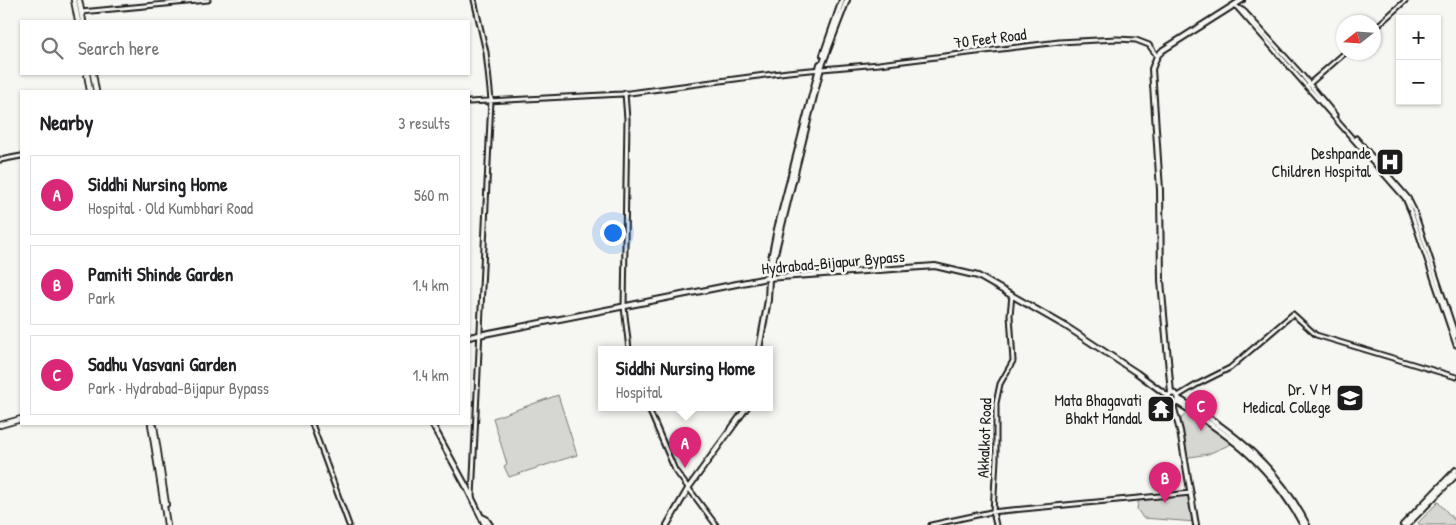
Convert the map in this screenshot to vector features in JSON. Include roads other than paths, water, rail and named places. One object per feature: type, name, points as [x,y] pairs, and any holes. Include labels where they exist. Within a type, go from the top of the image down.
[{"type":"highway","points":[[78,0],[83,20]]},
{"type":"highway","points":[[78,0],[78,20]]},
{"type":"highway","points":[[87,75],[90,90]]},
{"type":"highway","points":[[93,75],[96,90]]},
{"type":"highway","points":[[0,424],[20,419]]},
{"type":"highway","points":[[153,425],[168,525]]},
{"type":"main road","points":[[760,346],[768,300],[768,278],[777,229],[820,69],[842,0]]},
{"type":"main road","points":[[820,69],[847,0]]},
{"type":"main road","points":[[1242,0],[1236,6],[1157,56],[1152,69],[1160,190],[1161,281],[1170,395],[1168,402],[1177,401],[1200,411],[1236,437],[1262,460],[1297,507],[1307,525]]},
{"type":"main road","name":"Hydrabad-Bijapur Bypass","points":[[470,337],[768,278],[936,266],[978,276],[1067,328],[1170,395]]},
{"type":"main road","points":[[1170,395],[1175,394],[1177,401],[1180,431],[1196,525]]},
{"type":"main road","points":[[1177,401],[1207,421],[1258,461],[1293,507],[1303,525]]},
{"type":"main road","points":[[667,525],[689,487],[743,411]]},
{"type":"main road","points":[[433,425],[485,525]]},
{"type":"main road","points":[[1403,525],[1456,470]]},
{"type":"main road","points":[[1407,525],[1456,475]]},
{"type":"main road","points":[[482,517],[490,525]]},
{"type":"street","points":[[81,12],[208,0]]},
{"type":"street","points":[[472,497],[491,100],[486,52],[474,0]]},
{"type":"street","points":[[1381,22],[1406,0]]},
{"type":"street","points":[[1236,6],[1406,194],[1414,210],[1456,336]]},
{"type":"street","name":"70 Feet Road","points":[[470,102],[624,93],[1059,42],[1117,39],[1143,42],[1149,45],[1157,56]]},
{"type":"street","points":[[1308,85],[1337,60]]},
{"type":"street","points":[[1308,85],[1404,198],[1411,212],[1456,345]]},
{"type":"street","points":[[624,93],[627,119],[624,307],[628,346]]},
{"type":"street","points":[[0,160],[20,156]]},
{"type":"street","name":"Akkalkot Road","points":[[996,525],[994,512],[996,403],[1000,384],[1013,361],[1010,314],[1012,295]]},
{"type":"street","points":[[1177,401],[1196,385],[1230,368],[1293,314],[1316,335],[1456,377]]},
{"type":"street","points":[[650,411],[675,470],[716,525]]},
{"type":"street","points":[[312,425],[350,525]]},
{"type":"street","points":[[931,525],[994,512],[1190,493]]},
{"type":"place","name":"Deshpande Children Hospital","points":[[1390,162]]},
{"type":"place","name":"Dr. V M Medical College","points":[[1350,398]]},
{"type":"place","name":"Mata Bhagavati Bhakt Mandal","points":[[1161,409]]},
{"type":"place","name":"Sadhu Vasvani Garden","points":[[1201,431]]},
{"type":"place","name":"Siddhi Nursing Home","points":[[685,468]]},
{"type":"place","name":"Pamiti Shinde Garden","points":[[1165,503]]}]
